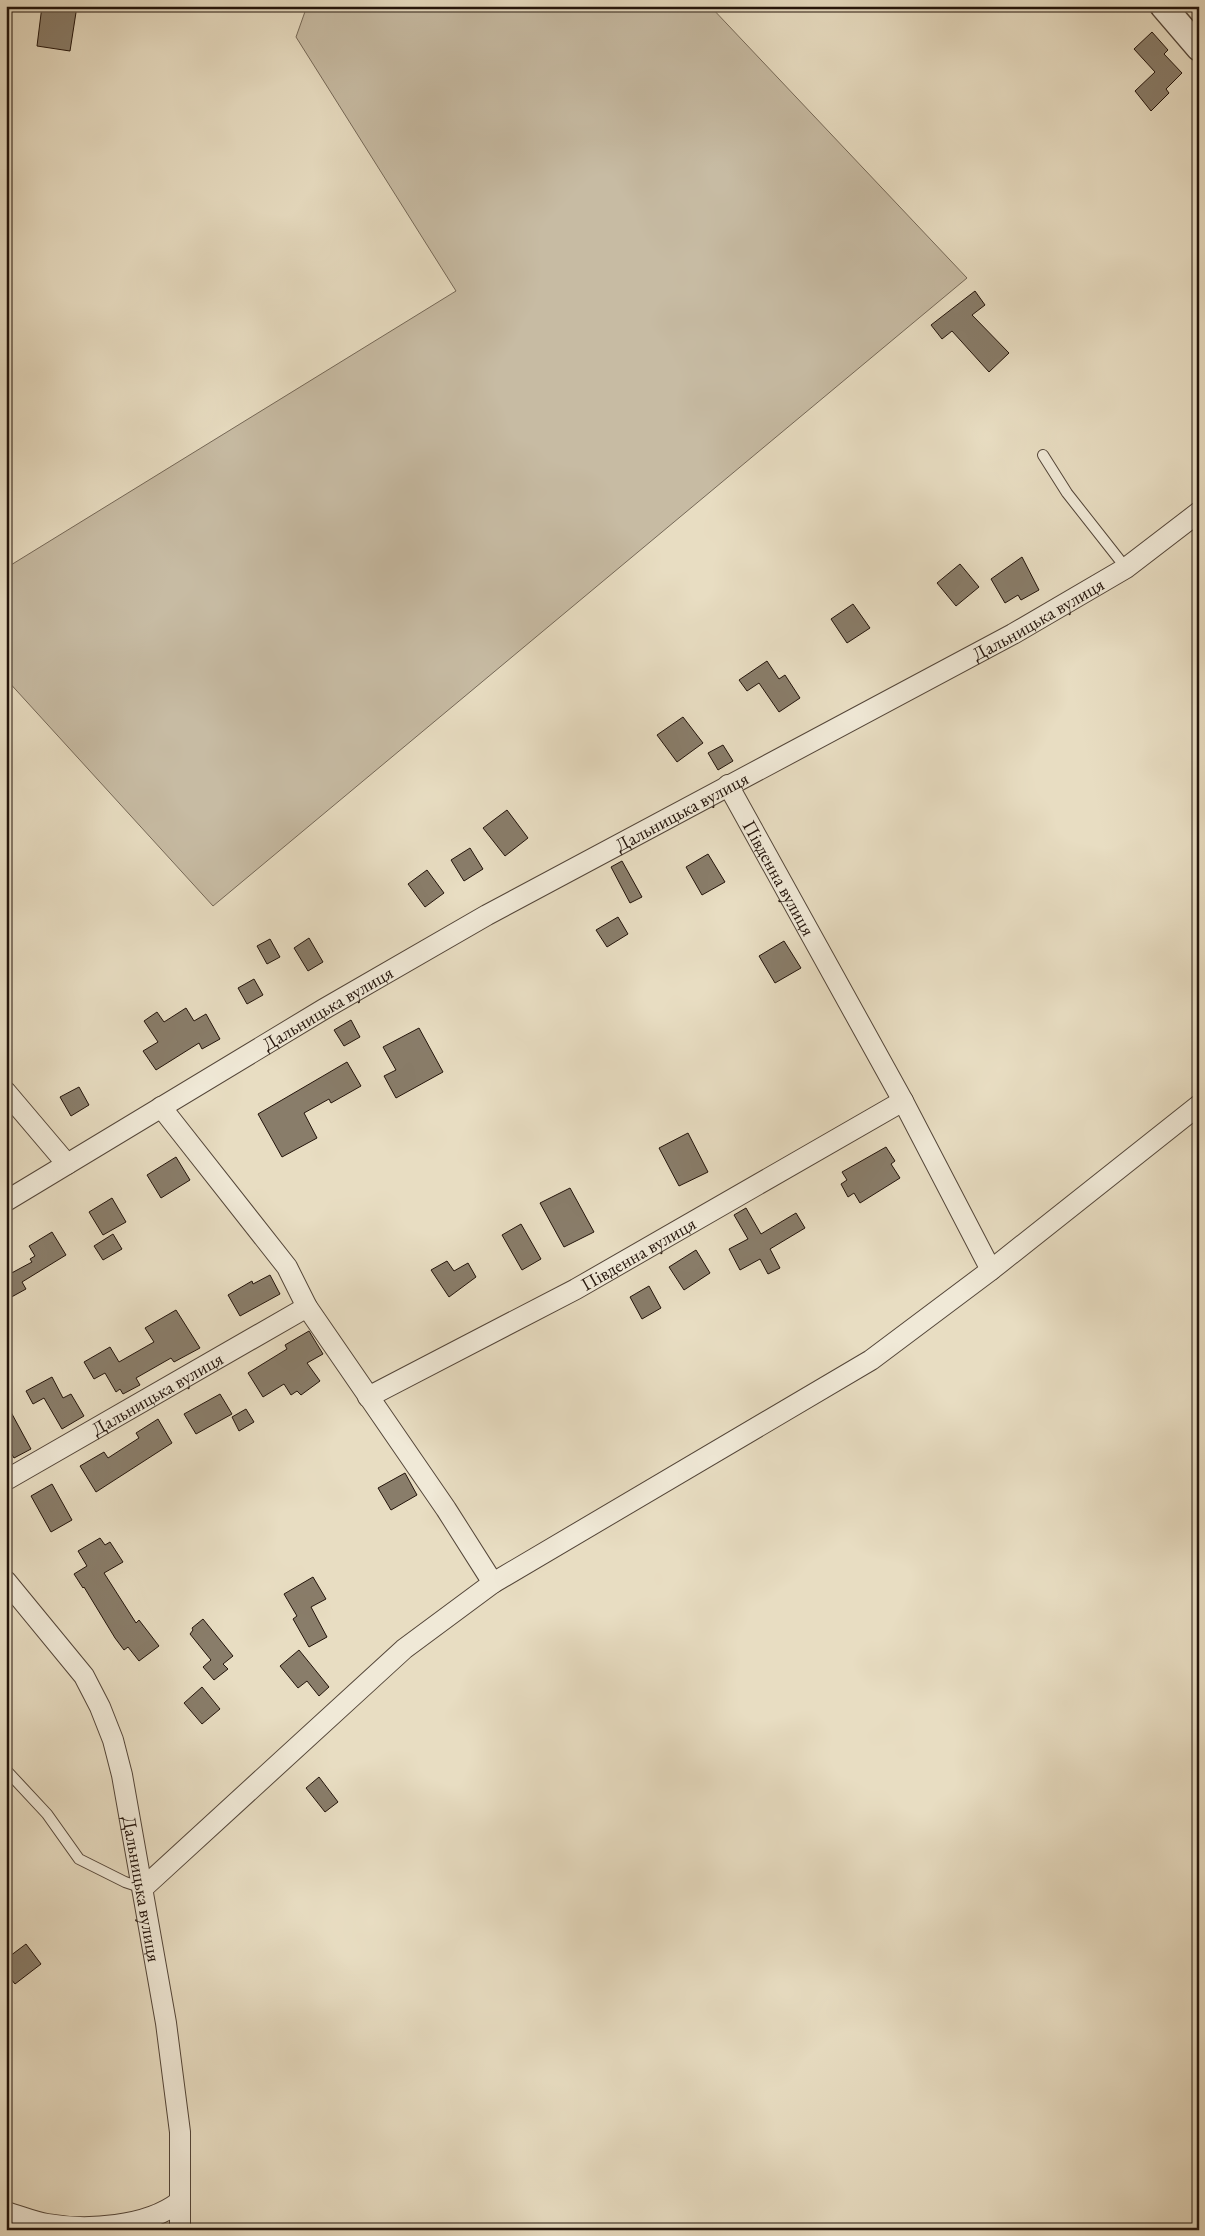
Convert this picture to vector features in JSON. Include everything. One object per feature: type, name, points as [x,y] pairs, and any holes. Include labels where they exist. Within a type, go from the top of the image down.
[{"type":"street","points":[[1163,6],[1199,48]]},
{"type":"street","name":"Дальницька вулиця","points":[[6,1201],[324,1009],[478,920],[1013,634],[1126,568],[1199,512]]},
{"type":"street","name":"Південна вулиця","points":[[728,786],[903,1101],[991,1270]]},
{"type":"street","points":[[6,1092],[67,1164]]},
{"type":"street","name":"Південна вулиця","points":[[368,1397],[576,1290],[903,1101]]},
{"type":"street","points":[[143,1888],[404,1650],[492,1584],[871,1360],[991,1270],[1199,1105]]},
{"type":"street","points":[[161,1107],[287,1267],[307,1307],[446,1509],[492,1584]]},
{"type":"street","name":"Дальницька вулиця","points":[[6,1480],[307,1307]]},
{"type":"street","name":"Дальницька вулиця","points":[[6,1581],[84,1676],[100,1707],[113,1740],[122,1775],[166,2024],[180,2132],[180,2230]]},
{"type":"street","points":[[6,2212],[38,2227],[90,2226],[120,2224],[167,2212],[179,2202]]},
{"type":"lane","points":[[1043,455],[1067,493],[1126,568]]},
{"type":"lane","points":[[6,1770],[47,1814],[80,1859],[125,1882],[143,1888]]},
{"type":"shaded area","points":[[307,6],[710,6],[967,278],[213,906],[6,679],[6,568],[456,291],[296,37]]},
{"type":"building","points":[[42,6],[77,6],[70,51],[37,46]]},
{"type":"building","points":[[1152,32],[1168,50],[1164,54],[1182,73],[1166,89],[1169,93],[1151,111],[1135,91],[1155,72],[1134,49]]},
{"type":"building","points":[[975,291],[985,305],[972,315],[1009,353],[989,372],[952,331],[942,339],[931,325]]},
{"type":"building","points":[[1022,557],[1039,590],[1021,600],[1018,595],[1005,603],[991,579]]},
{"type":"building","points":[[960,564],[979,587],[956,606],[937,583]]},
{"type":"building","points":[[853,604],[870,628],[847,643],[831,619]]},
{"type":"building","points":[[767,661],[779,679],[785,675],[800,698],[779,712],[759,683],[747,691],[739,680]]},
{"type":"building","points":[[683,717],[703,743],[677,762],[657,735]]},
{"type":"building","points":[[723,745],[733,761],[718,770],[708,753]]},
{"type":"building","points":[[507,810],[528,838],[505,856],[483,828]]},
{"type":"building","points":[[470,848],[483,869],[464,881],[451,860]]},
{"type":"building","points":[[708,854],[725,882],[702,895],[686,867]]},
{"type":"building","points":[[622,861],[642,897],[630,903],[611,867]]},
{"type":"building","points":[[427,870],[444,893],[425,907],[408,884]]},
{"type":"building","points":[[618,917],[628,934],[607,947],[596,930]]},
{"type":"building","points":[[309,938],[323,962],[308,971],[294,948]]},
{"type":"building","points":[[270,939],[280,957],[267,964],[257,946]]},
{"type":"building","points":[[784,941],[801,968],[775,983],[759,956]]},
{"type":"building","points":[[254,979],[263,995],[247,1004],[238,988]]},
{"type":"building","points":[[186,1008],[194,1021],[206,1014],[220,1039],[202,1049],[199,1043],[156,1070],[143,1051],[158,1042],[144,1021],[157,1012],[164,1022]]},
{"type":"building","points":[[351,1020],[360,1037],[344,1046],[334,1030]]},
{"type":"building","points":[[419,1028],[443,1072],[396,1098],[384,1076],[396,1070],[383,1047]]},
{"type":"building","points":[[347,1062],[361,1086],[331,1103],[329,1099],[304,1113],[317,1138],[282,1157],[258,1114]]},
{"type":"building","points":[[79,1087],[89,1105],[71,1116],[60,1097]]},
{"type":"building","points":[[688,1133],[708,1172],[679,1186],[659,1148]]},
{"type":"building","points":[[886,1147],[895,1161],[891,1164],[900,1178],[860,1203],[854,1193],[848,1197],[841,1184],[847,1180],[842,1172]]},
{"type":"building","points":[[176,1157],[190,1180],[161,1198],[147,1175]]},
{"type":"building","points":[[570,1188],[594,1232],[564,1247],[540,1203]]},
{"type":"building","points":[[112,1198],[126,1222],[103,1235],[89,1212]]},
{"type":"building","points":[[746,1208],[761,1234],[796,1213],[805,1228],[770,1249],[780,1268],[768,1274],[760,1259],[740,1270],[729,1249],[748,1239],[734,1215]]},
{"type":"building","points":[[521,1224],[541,1259],[522,1270],[502,1235]]},
{"type":"building","points":[[52,1232],[66,1255],[22,1282],[26,1289],[6,1300],[6,1276],[32,1262],[30,1259],[35,1256],[29,1246]]},
{"type":"building","points":[[113,1234],[122,1249],[103,1260],[94,1246]]},
{"type":"building","points":[[696,1250],[710,1273],[684,1290],[669,1267]]},
{"type":"building","points":[[447,1261],[454,1271],[468,1263],[476,1277],[449,1297],[431,1270]]},
{"type":"building","points":[[270,1275],[280,1294],[240,1316],[228,1295],[252,1281],[253,1284]]},
{"type":"building","points":[[649,1286],[661,1308],[642,1319],[630,1297]]},
{"type":"building","points":[[176,1310],[200,1348],[174,1362],[171,1358],[136,1378],[140,1385],[123,1394],[120,1389],[116,1392],[105,1373],[94,1379],[84,1362],[110,1347],[119,1362],[154,1342],[145,1328]]},
{"type":"building","points":[[309,1331],[323,1354],[307,1363],[320,1381],[301,1395],[297,1391],[291,1395],[284,1384],[263,1397],[248,1373],[287,1349],[285,1345]]},
{"type":"building","points":[[52,1377],[63,1398],[71,1394],[84,1416],[62,1429],[44,1398],[33,1404],[26,1391]]},
{"type":"building","points":[[220,1394],[232,1414],[196,1434],[184,1414]]},
{"type":"building","points":[[6,1403],[31,1449],[14,1458],[11,1453],[6,1456]]},
{"type":"building","points":[[246,1409],[254,1422],[239,1431],[232,1417]]},
{"type":"building","points":[[158,1419],[172,1443],[96,1492],[80,1466],[104,1452],[108,1458],[139,1438],[136,1433]]},
{"type":"building","points":[[405,1473],[417,1495],[391,1510],[378,1488]]},
{"type":"building","points":[[52,1484],[72,1520],[51,1532],[31,1496]]},
{"type":"building","points":[[100,1538],[105,1545],[110,1542],[123,1562],[104,1573],[136,1623],[139,1620],[159,1646],[139,1661],[128,1647],[124,1650],[115,1638],[74,1574],[87,1566],[78,1551]]},
{"type":"building","points":[[313,1577],[326,1599],[311,1607],[327,1637],[309,1647],[293,1619],[297,1616],[284,1594]]},
{"type":"building","points":[[203,1619],[233,1656],[223,1664],[228,1669],[214,1680],[203,1667],[211,1660],[190,1634],[193,1630],[192,1628]]},
{"type":"building","points":[[299,1650],[329,1687],[319,1696],[307,1681],[298,1688],[280,1666]]},
{"type":"building","points":[[202,1687],[220,1709],[202,1724],[184,1703]]},
{"type":"building","points":[[319,1777],[338,1802],[325,1812],[306,1788]]},
{"type":"building","points":[[26,1944],[41,1964],[15,1984],[6,1973],[6,1959]]}]
